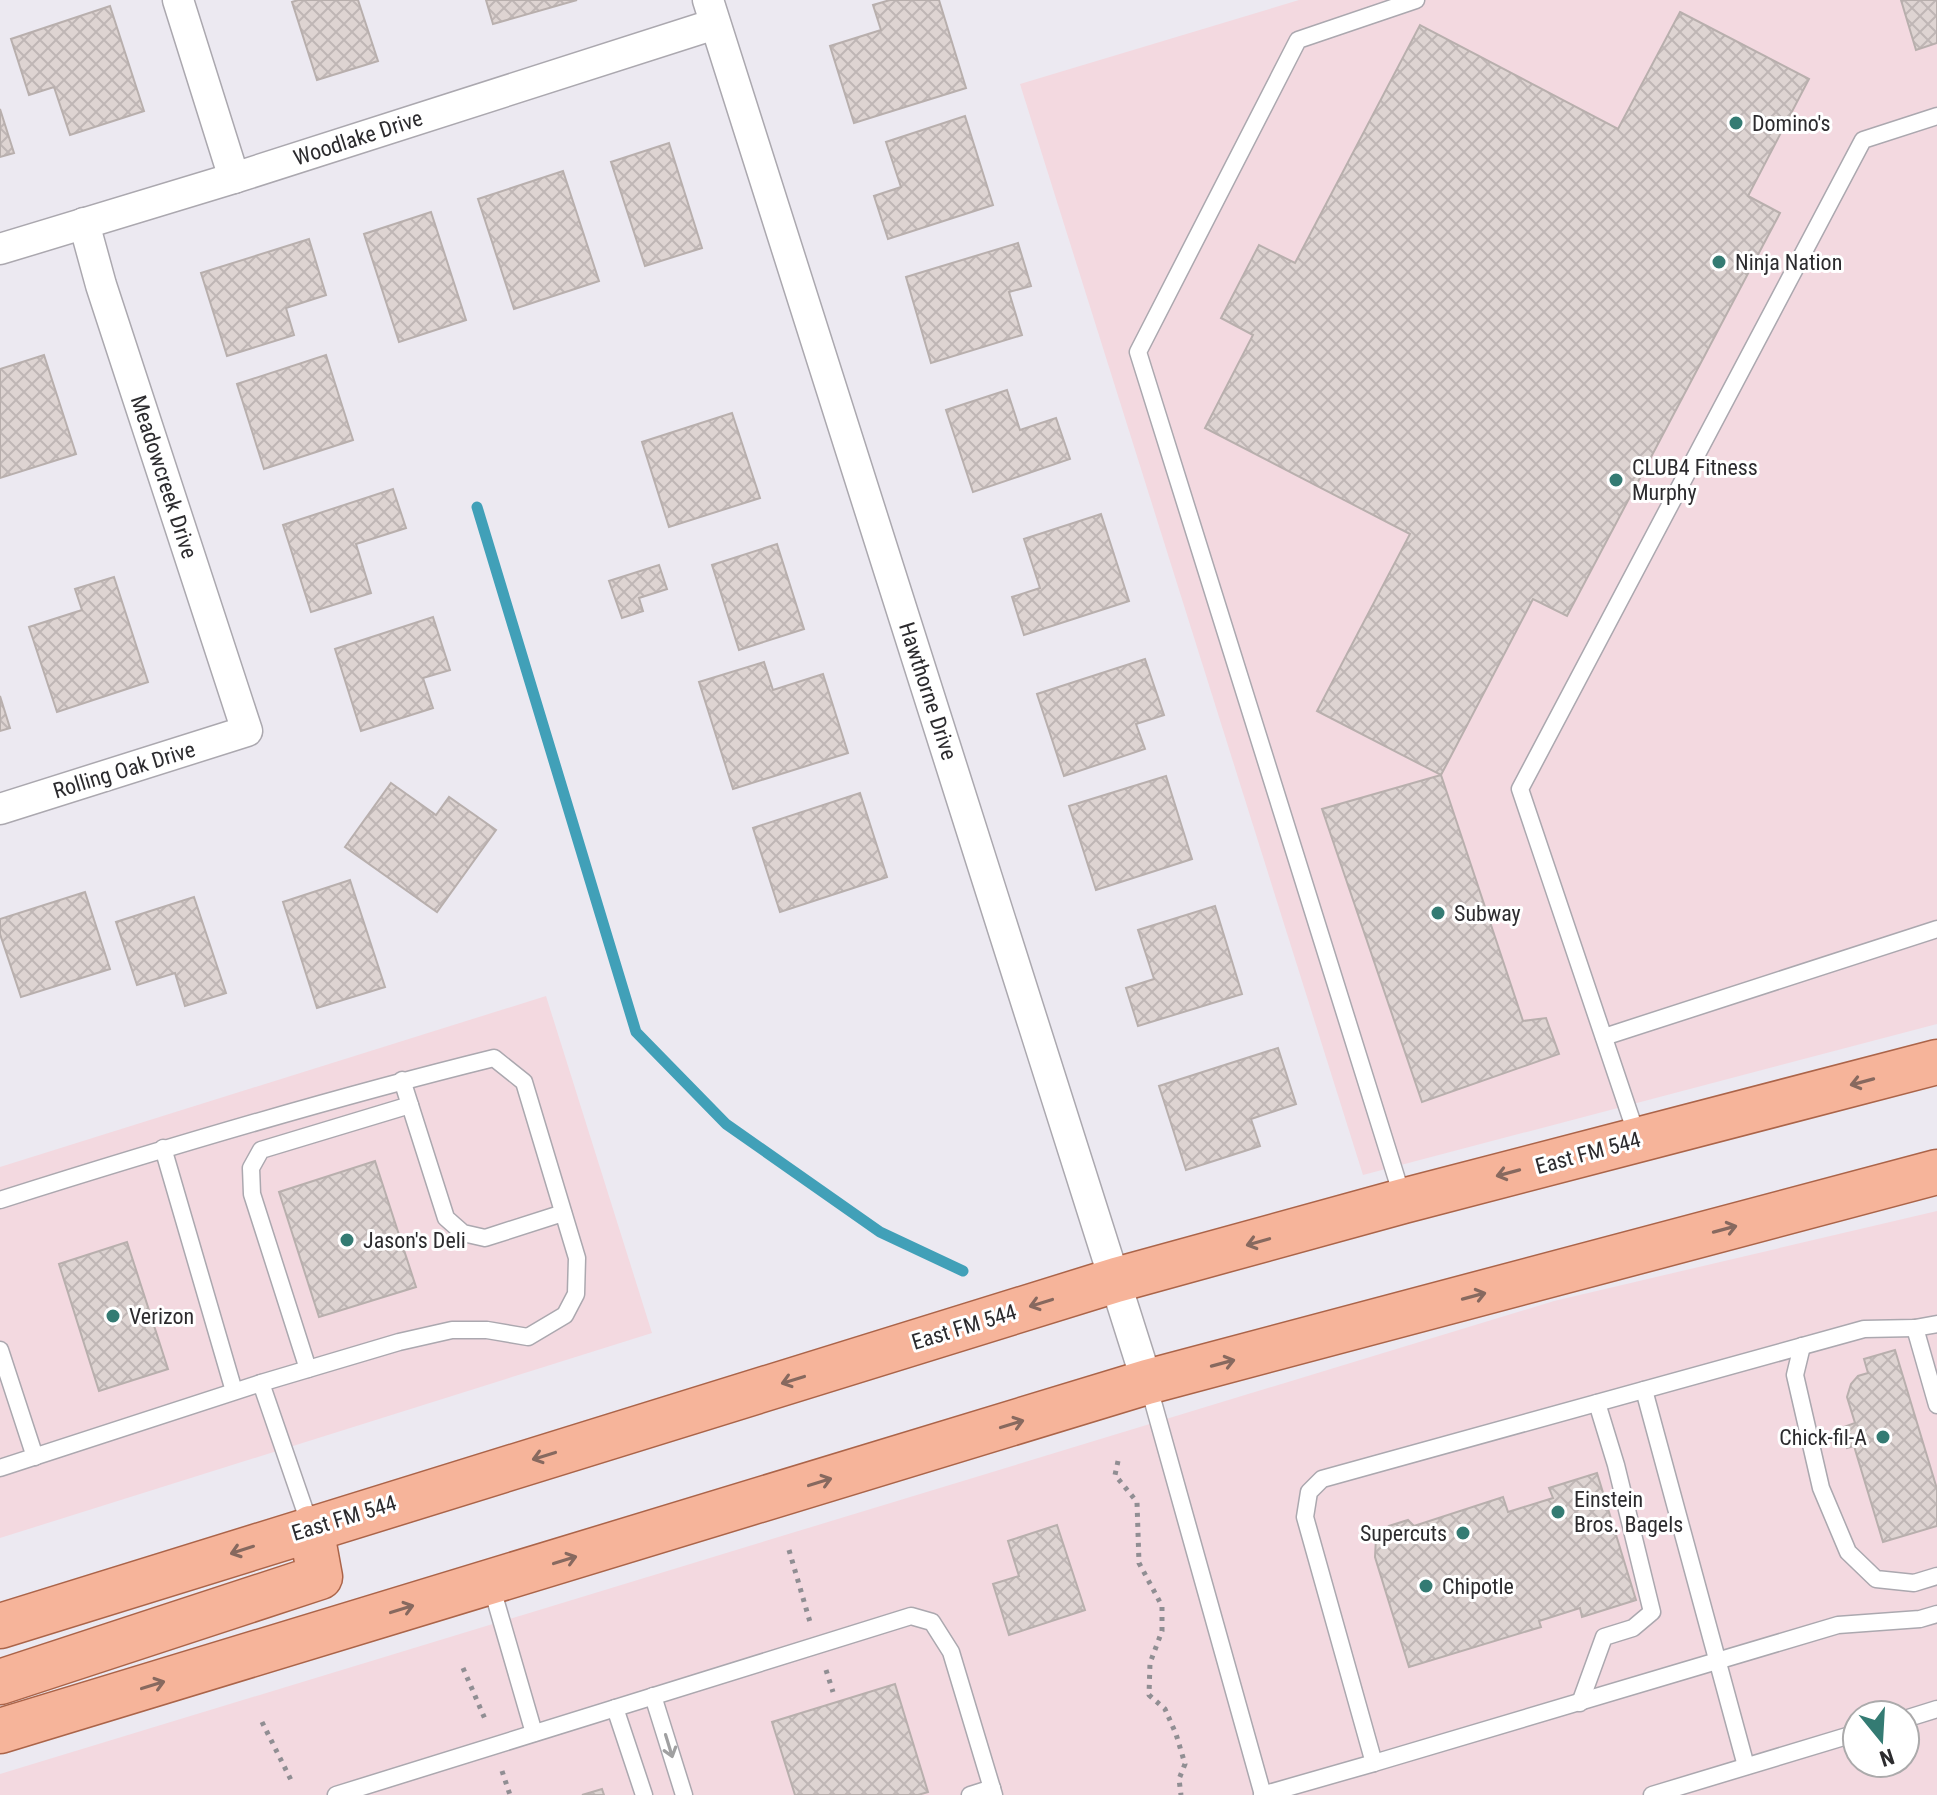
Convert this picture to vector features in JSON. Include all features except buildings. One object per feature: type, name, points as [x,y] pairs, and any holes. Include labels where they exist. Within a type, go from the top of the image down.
[{"type":"main road","name":"East FM 544","points":[[0,1626],[1116,1280],[1403,1201],[1937,1062]]},
{"type":"main road","points":[[0,1731],[1147,1382],[1937,1172]]},
{"type":"main road","points":[[0,1682],[320,1577],[311,1528]]},
{"type":"street","points":[[178,0],[234,178]]},
{"type":"street","name":"Woodlake Drive","points":[[0,249],[234,178],[711,12]]},
{"type":"street","name":"Hawthorne Drive","points":[[711,12],[1147,1382]]},
{"type":"street","name":"Meadowcreek Drive","points":[[84,223],[101,285],[247,731]]},
{"type":"street","name":"Rolling Oak Drive","points":[[0,809],[247,731]]},
{"type":"lane","points":[[1403,1201],[1138,352],[1298,40],[1416,0]]},
{"type":"lane","points":[[1638,1140],[1520,789],[1863,140],[1937,116]]},
{"type":"lane","points":[[1604,1037],[1937,929]]},
{"type":"lane","points":[[0,1200],[163,1148],[402,1080],[494,1058],[524,1082],[577,1258],[576,1294],[565,1315],[528,1337],[487,1330],[452,1330],[234,1391],[0,1468]]},
{"type":"lane","points":[[402,1080],[446,1218],[463,1233],[485,1238],[563,1213]]},
{"type":"lane","points":[[308,1369],[252,1194],[251,1168],[261,1150],[410,1105]]},
{"type":"lane","points":[[163,1148],[234,1391]]},
{"type":"lane","points":[[1374,1763],[1305,1517],[1309,1492],[1322,1479],[1864,1329],[1915,1328],[1937,1324]]},
{"type":"lane","points":[[1915,1328],[1937,1405]]},
{"type":"lane","points":[[1802,1346],[1795,1375],[1821,1488],[1848,1552],[1876,1579],[1914,1583],[1937,1576]]},
{"type":"lane","points":[[0,1350],[35,1457]]},
{"type":"lane","points":[[1147,1382],[1262,1795],[1838,1625],[1920,1619],[1937,1614]]},
{"type":"lane","points":[[261,1383],[311,1528]]},
{"type":"lane","points":[[1644,1390],[1746,1766]]},
{"type":"lane","points":[[1580,1703],[1604,1637],[1633,1628],[1652,1612],[1616,1465],[1597,1403]]},
{"type":"lane","points":[[490,1583],[534,1733]]},
{"type":"lane","points":[[336,1795],[911,1616],[932,1622],[951,1652],[993,1792],[970,1795]]},
{"type":"lane","points":[[653,1696],[684,1795]]},
{"type":"lane","points":[[615,1708],[644,1795]]},
{"type":"lane","points":[[1652,1795],[1841,1738]]},
{"type":"path","points":[[1118,1461],[1115,1475],[1137,1502],[1139,1563],[1162,1606],[1162,1631],[1150,1663],[1149,1695],[1165,1709],[1176,1734],[1185,1764],[1179,1779],[1181,1795]]},
{"type":"path","points":[[789,1550],[811,1623]]},
{"type":"path","points":[[823,1661],[833,1692]]},
{"type":"path","points":[[463,1668],[485,1719]]},
{"type":"path","points":[[262,1722],[292,1782]]},
{"type":"path","points":[[499,1762],[510,1795]]},
{"type":"shaded area","points":[[1299,0],[1937,0],[1937,1024],[1363,1175],[1020,84]]},
{"type":"shaded area","points":[[546,996],[652,1333],[0,1538],[0,1167]]},
{"type":"shaded area","points":[[1937,1211],[1937,1795],[0,1795],[0,1774],[1554,1301]]},
{"type":"waterway","points":[[477,507],[636,1032],[726,1124],[880,1232],[963,1271]]},
{"type":"place","name":"Domino's","points":[[1736,123]]},
{"type":"place","name":"Ninja Nation","points":[[1719,262]]},
{"type":"place","name":"CLUB4 Fitness Murphy","points":[[1616,480]]},
{"type":"place","name":"Subway","points":[[1438,913]]},
{"type":"place","name":"Jason's Deli","points":[[347,1240]]},
{"type":"place","name":"Verizon","points":[[113,1316]]},
{"type":"place","name":"Chick-fil-A","points":[[1883,1437]]},
{"type":"place","name":"Einstein Bros. Bagels","points":[[1558,1512]]},
{"type":"place","name":"Supercuts","points":[[1463,1533]]},
{"type":"place","name":"Chipotle","points":[[1426,1586]]}]
